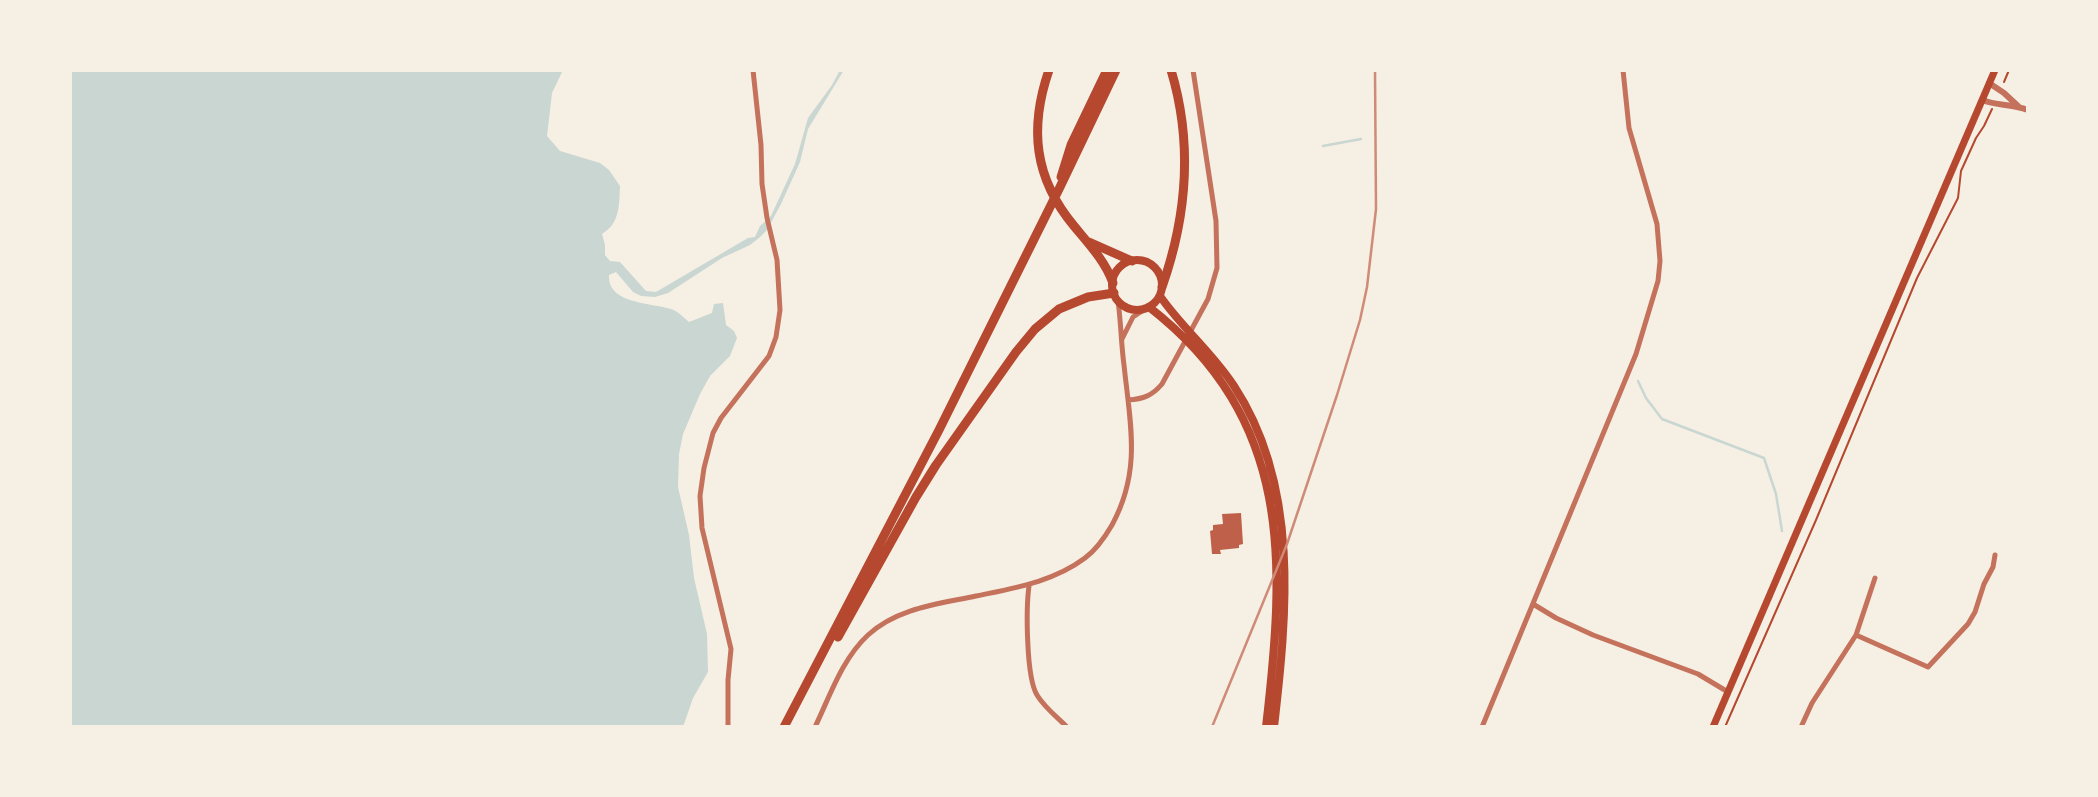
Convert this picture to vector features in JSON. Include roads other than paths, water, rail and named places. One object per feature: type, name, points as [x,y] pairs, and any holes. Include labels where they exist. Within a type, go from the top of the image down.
[{"type":"highway","points":[[823,654],[833,646],[845,627],[906,514],[936,465],[1016,352],[1035,330],[1059,309],[1088,297],[1115,293],[1109,271],[1056,199],[1042,167],[1036,130],[1037,111],[1049,70]]},
{"type":"highway","points":[[1060,187],[1063,166],[1071,145],[1107,70]]},
{"type":"highway","points":[[784,727],[939,430],[1116,70]]},
{"type":"highway","points":[[1161,291],[1182,216],[1186,169],[1183,123],[1171,70]]},
{"type":"highway","points":[[1087,240],[1132,261]]},
{"type":"main road","points":[[1713,727],[1995,70]]},
{"type":"main road","points":[[1179,327],[1161,291],[1161,277],[1155,268],[1147,262],[1132,261],[1124,264],[1117,271],[1115,293],[1130,309],[1147,308],[1179,327],[1201,349],[1234,385],[1252,417],[1266,454],[1279,515],[1285,576],[1284,626],[1274,727]]},
{"type":"main road","points":[[1147,308],[1161,291]]},
{"type":"main road","points":[[1201,349],[1245,420],[1259,456],[1270,506],[1277,566],[1277,626],[1266,727]]},
{"type":"street","points":[[728,727],[731,649],[702,528],[700,496],[713,433],[732,401],[769,356],[776,337],[780,310],[779,274],[762,184],[761,145],[752,70]]},
{"type":"street","points":[[1128,400],[1153,394],[1162,384],[1201,314],[1214,282],[1218,253],[1216,220],[1193,70]]},
{"type":"street","points":[[1482,727],[1636,354],[1658,281],[1660,261],[1657,224],[1629,128],[1623,70]]},
{"type":"street","points":[[1989,83],[2018,106]]},
{"type":"street","points":[[1982,100],[2028,110]]},
{"type":"street","points":[[816,727],[838,677],[855,648],[888,620],[912,610],[1029,586],[1086,558],[1108,532],[1126,492],[1133,451],[1115,293]]},
{"type":"street","points":[[1122,339],[1133,317],[1147,308]]},
{"type":"street","points":[[1856,635],[1928,667],[1968,624],[1993,567],[1995,555]]},
{"type":"street","points":[[1801,727],[1812,703],[1856,635],[1875,578]]},
{"type":"street","points":[[1029,586],[1029,670],[1032,684],[1042,702],[1067,727]]},
{"type":"street","points":[[1533,604],[1593,635],[1698,674],[1728,692]]},
{"type":"waterway","points":[[1323,146],[1361,139]]},
{"type":"waterway","points":[[1638,381],[1646,398],[1662,419],[1764,458],[1776,494],[1782,531]]},
{"type":"railway","points":[[1212,727],[1287,544],[1360,320],[1367,287],[1376,209],[1375,70]]}]
